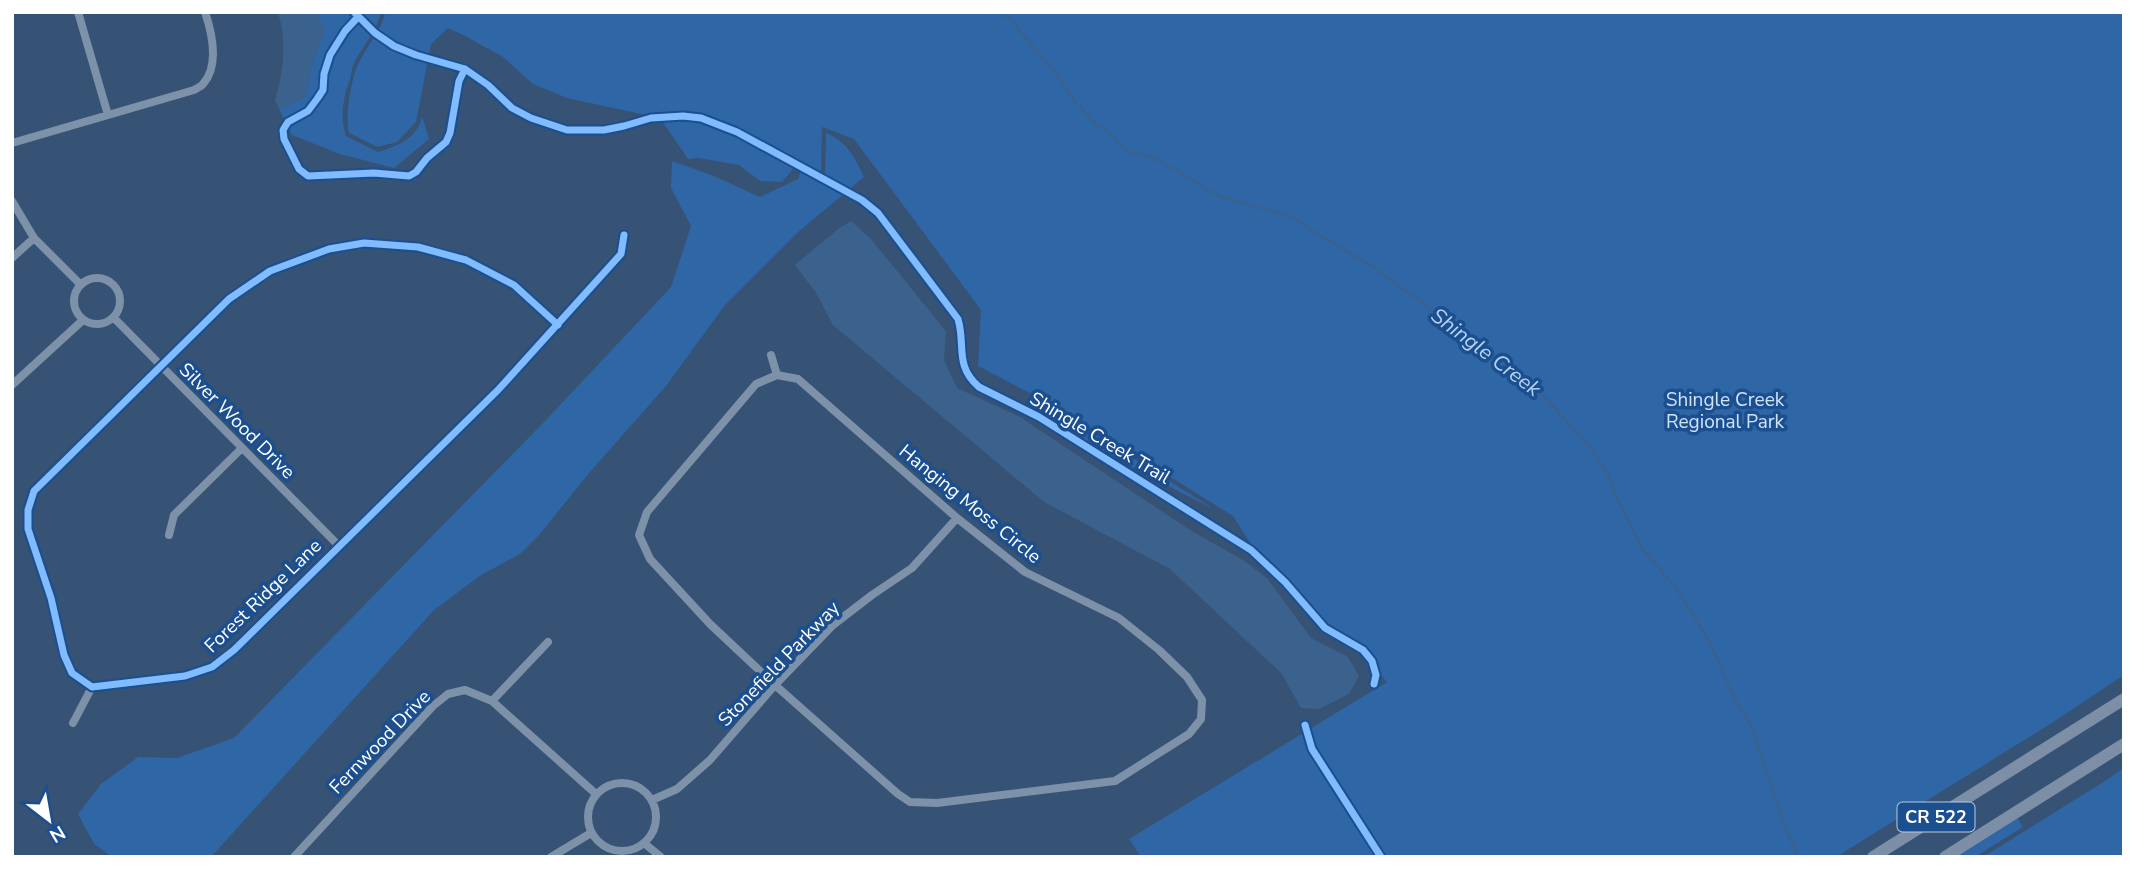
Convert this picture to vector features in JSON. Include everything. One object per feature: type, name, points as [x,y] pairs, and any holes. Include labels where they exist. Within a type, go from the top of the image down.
[{"type":"main road","name":"CR 522","points":[[1873,857],[2124,699]]},
{"type":"main road","name":"CR 522","points":[[1945,857],[2124,744]]},
{"type":"street","points":[[78,12],[108,115]]},
{"type":"street","points":[[12,143],[194,90],[203,84],[212,66],[213,44],[205,12]]},
{"type":"street","points":[[12,201],[34,238],[80,285]]},
{"type":"street","name":"Forest Ridge Lane","points":[[92,687],[185,676],[212,667],[234,650],[498,390],[621,254],[624,235]]},
{"type":"street","points":[[12,258],[34,238]]},
{"type":"street","points":[[73,723],[92,687],[72,673],[64,655],[51,598],[28,529],[28,510],[34,491],[229,299],[270,271],[329,248],[364,243],[418,247],[466,260],[513,285],[558,325]]},
{"type":"street","points":[[92,278],[98,278],[106,279],[115,285],[121,298],[120,309],[114,318],[96,325],[83,320],[74,303],[80,285],[92,278]]},
{"type":"street","name":"Silver Wood Drive","points":[[114,318],[338,545]]},
{"type":"street","points":[[12,385],[83,320]]},
{"type":"street","points":[[771,355],[777,375]]},
{"type":"street","name":"Hanging Moss Circle","points":[[777,375],[798,379],[957,518],[1025,572],[1119,618],[1159,650],[1187,677],[1202,700],[1201,719],[1189,734],[1115,780],[937,803],[910,802],[775,685],[710,624],[650,559],[639,535],[647,512],[757,384],[777,375]]},
{"type":"street","points":[[169,535],[174,515],[242,448]]},
{"type":"street","name":"Stonefield Parkway","points":[[652,800],[677,789],[710,760],[775,685],[833,625],[872,594],[912,568],[957,518]]},
{"type":"street","points":[[492,701],[548,642]]},
{"type":"street","name":"Fernwood Drive","points":[[294,857],[433,706],[448,694],[465,690],[492,701],[596,794]]},
{"type":"street","points":[[629,783],[646,791],[652,800],[656,812],[653,833],[644,843],[633,849],[612,850],[600,844],[591,833],[587,811],[596,794],[608,785],[629,783]]},
{"type":"street","points":[[551,857],[591,833]]},
{"type":"street","points":[[644,843],[660,857]]},
{"type":"green space","points":[[315,12],[381,12],[353,66],[344,102],[343,123],[346,136],[378,152],[400,144],[412,135],[422,116],[429,139],[394,168],[340,154],[292,135],[279,109],[305,97],[313,60],[324,31]]},
{"type":"green space","name":"Shingle Creek Regional Park","points":[[385,12],[2124,12],[2124,675],[1836,857],[1141,857],[1129,839],[1387,682],[1362,653],[1269,573],[1233,516],[1063,410],[978,366],[981,310],[854,139],[822,127],[821,175],[799,162],[782,182],[760,181],[739,165],[698,158],[688,159],[660,118],[567,98],[533,84],[503,57],[448,28],[431,44],[416,122],[397,142],[377,147],[349,133],[348,109],[357,67],[380,27]]},
{"type":"green space","points":[[826,133],[845,145],[864,177],[797,233],[725,305],[666,386],[539,535],[520,554],[481,575],[434,610],[212,856],[112,857],[94,844],[78,814],[101,784],[138,757],[177,758],[234,738],[545,421],[671,287],[691,226],[671,188],[672,161],[760,197],[798,179],[802,168],[825,178]]},
{"type":"green space","points":[[1039,403],[1062,414],[1214,509],[1027,409]]},
{"type":"green space","points":[[2124,768],[2124,857],[1983,857],[2105,781]]},
{"type":"green space","points":[[2017,817],[2023,827],[1975,857],[1955,857]]},
{"type":"shaded area","points":[[278,12],[315,12],[325,30],[313,60],[305,97],[279,109],[275,100],[281,78],[283,45]]},
{"type":"shaded area","points":[[851,221],[871,239],[946,331],[944,360],[957,388],[1020,417],[1267,578],[1311,638],[1348,657],[1359,676],[1349,694],[1319,709],[1301,708],[1282,674],[1170,569],[1044,502],[833,325],[816,293],[795,265]]},
{"type":"waterway","name":"Shingle Creek","points":[[999,12],[1011,20],[1074,100],[1097,125],[1111,133],[1121,147],[1164,163],[1219,196],[1293,217],[1367,263],[1480,344],[1544,396],[1589,446],[1607,472],[1641,547],[1673,584],[1709,640],[1732,694],[1751,726],[1798,857]]},
{"type":"cycle path","name":"Shingle Creek Trail","points":[[354,12],[375,33],[394,46],[465,69],[488,85],[512,108],[531,118],[567,130],[604,130],[651,118],[701,118],[737,132],[862,200],[878,213],[958,319],[963,363],[971,379],[979,387],[1039,417],[1251,550],[1285,582],[1325,628],[1363,650],[1372,661],[1376,675],[1374,684]]},
{"type":"cycle path","points":[[358,17],[345,31],[330,55],[324,74],[323,90],[308,111],[288,122],[283,130],[284,139],[299,169],[308,176],[374,173],[409,176],[416,172],[427,158],[446,142],[459,81],[465,69]]},
{"type":"cycle path","points":[[558,325],[514,285],[466,260],[418,247],[364,243],[329,249],[270,271],[229,299],[34,491],[28,510],[28,529],[51,598],[64,655],[72,673],[92,687],[185,676],[212,667],[234,650],[498,390],[621,254],[624,235]]},
{"type":"cycle path","points":[[1305,725],[1312,749],[1381,857]]}]
